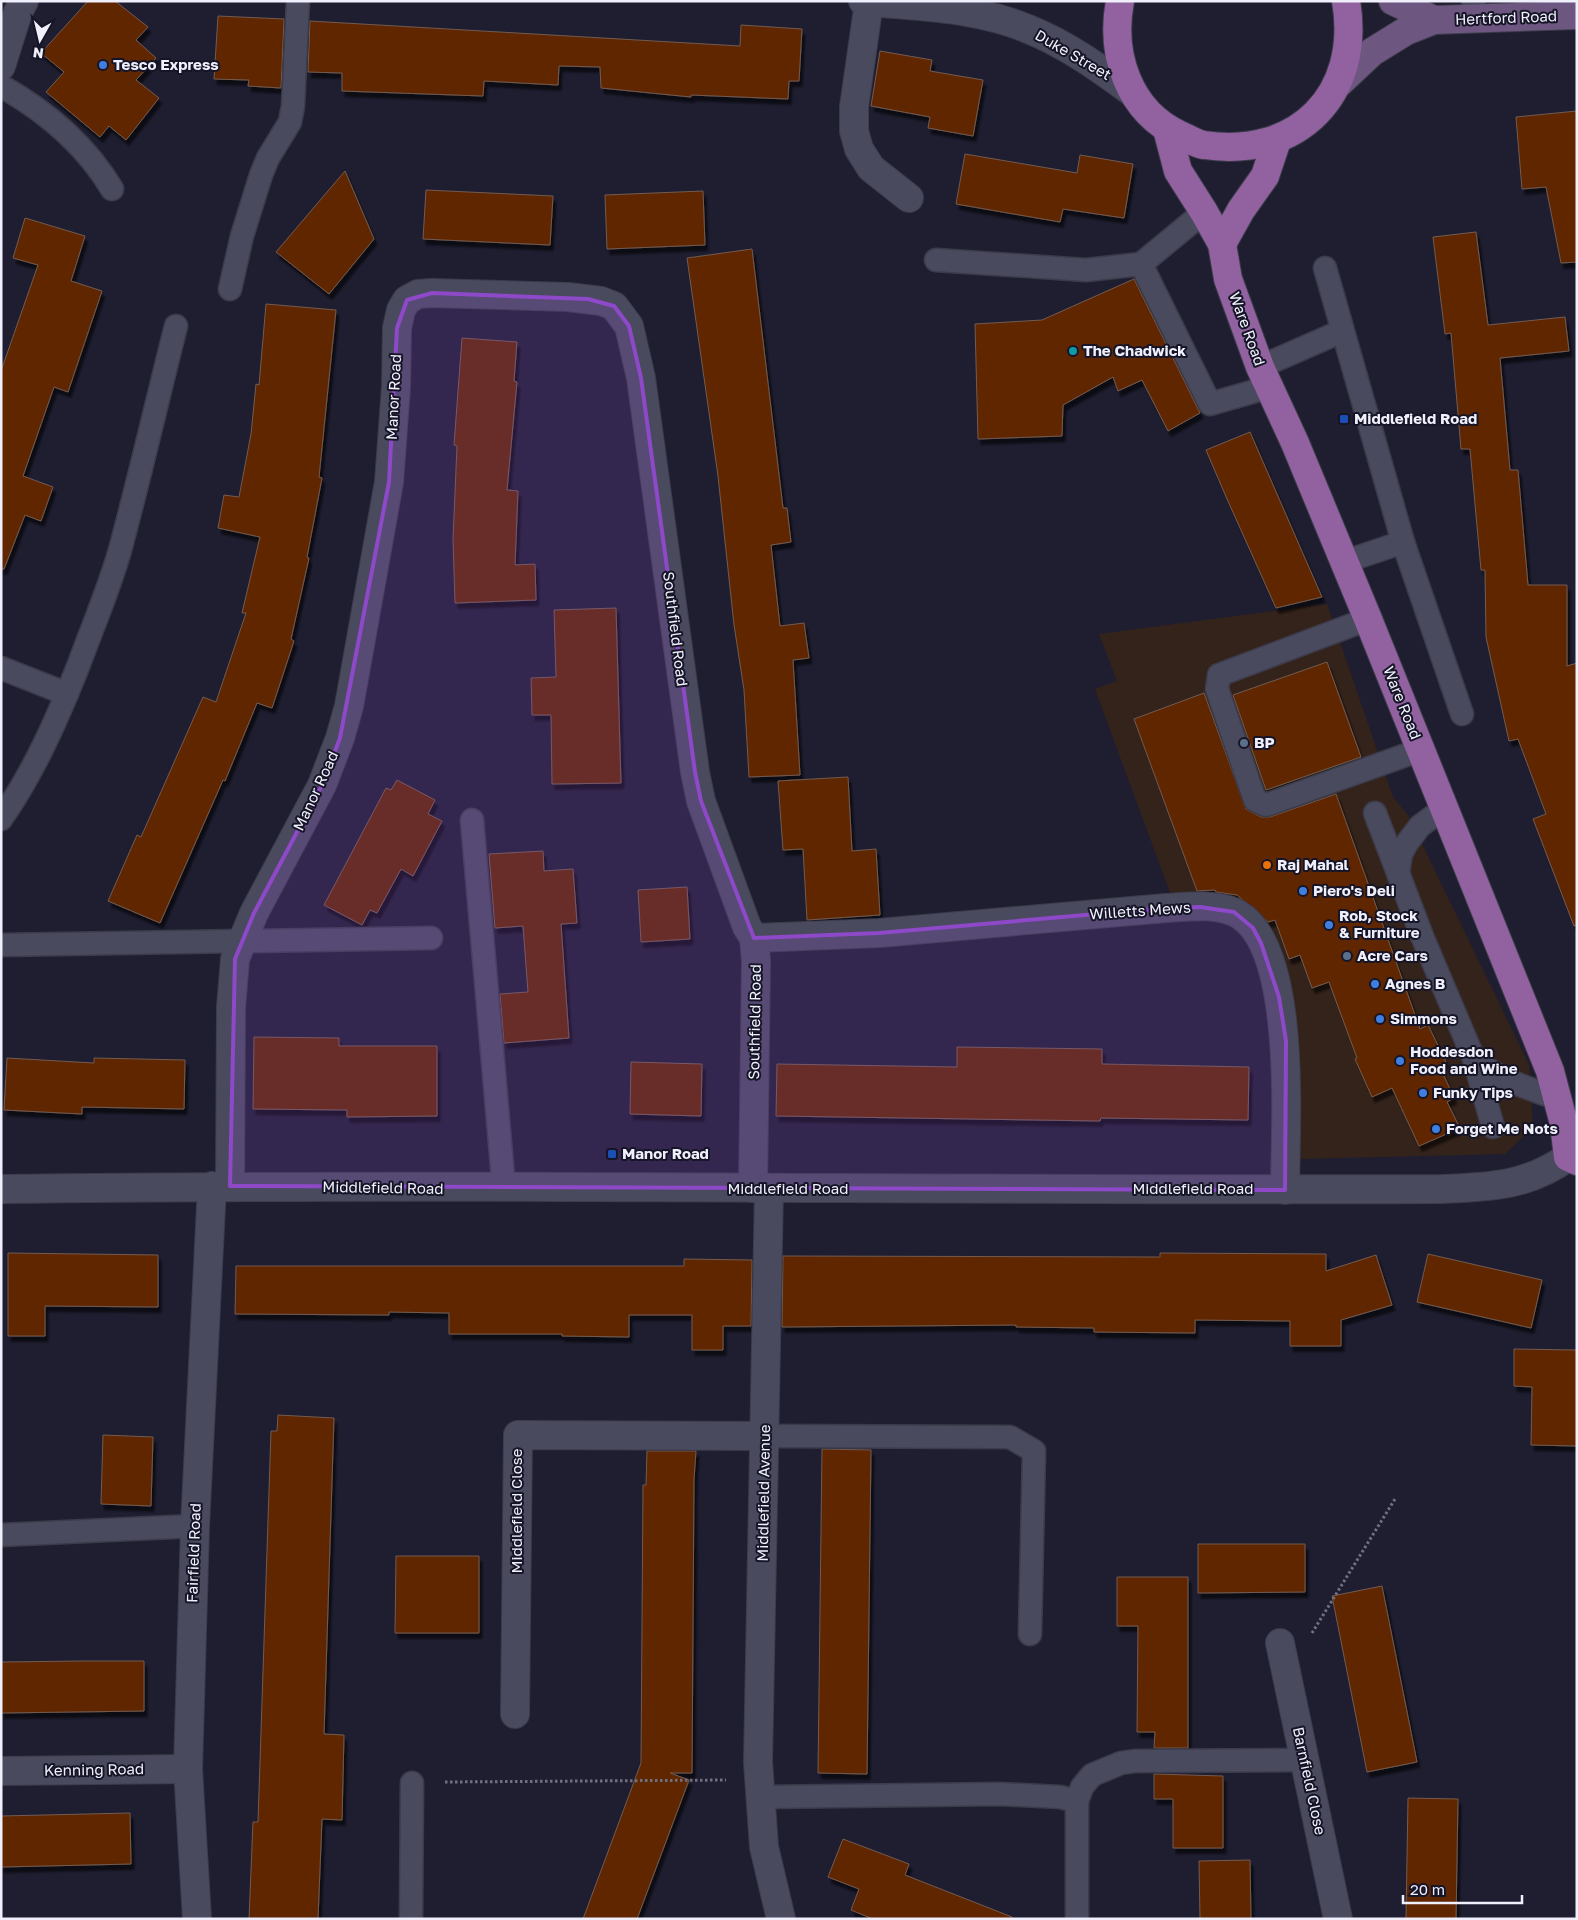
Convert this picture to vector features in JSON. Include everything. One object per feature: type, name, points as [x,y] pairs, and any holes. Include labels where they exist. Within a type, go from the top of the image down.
[{"type":"main road","points":[[1120,1],[1116,25],[1117,47],[1122,70],[1132,92],[1147,112],[1167,128],[1203,145],[1243,146],[1277,140],[1303,126],[1324,105],[1339,83],[1348,51],[1350,25],[1346,1]]},
{"type":"main road","name":"Hertford Road","points":[[1393,1],[1434,20]]},
{"type":"main road","name":"Hertford Road","points":[[1339,83],[1372,52],[1406,31],[1434,20],[1476,10],[1577,15]]},
{"type":"main road","name":"Ware Road","points":[[1167,128],[1178,172],[1222,244],[1228,279],[1265,377],[1368,619],[1550,1071],[1559,1099],[1572,1159]]},
{"type":"main road","points":[[1222,244],[1241,210],[1265,176],[1277,140]]},
{"type":"street","name":"Duke Street","points":[[863,1],[951,10],[994,9],[1078,55],[1132,92]]},
{"type":"street","points":[[869,2],[854,107],[854,131],[859,149],[871,168],[909,198]]},
{"type":"street","points":[[1,66],[20,5]]},
{"type":"street","name":"Southfield Road","points":[[397,328],[401,310],[407,300],[418,294],[432,293],[601,301],[614,306],[629,326],[641,378],[695,772],[701,801],[747,927],[754,938],[761,1188]]},
{"type":"street","name":"Manor Road","points":[[221,1186],[232,979],[235,959],[266,888],[322,785],[340,738],[349,706],[389,482],[396,387],[397,328]]},
{"type":"street","name":"Willetts Mews","points":[[754,938],[879,933],[1166,908],[1200,907],[1234,912],[1253,928],[1261,943],[1279,997],[1286,1041],[1284,1190]]},
{"type":"street","name":"Middlefield Road","points":[[1,1189],[221,1186],[504,1189],[1442,1189],[1509,1184],[1532,1178],[1572,1159]]},
{"type":"street","name":"Fairfield Road","points":[[197,1919],[188,1769],[195,1526],[221,1186]]},
{"type":"street","name":"Middlefield Avenue","points":[[761,1188],[765,1436],[758,1738],[759,1788],[768,1872],[780,1919]]},
{"type":"street","name":"Middlefield Close","points":[[516,1714],[518,1435],[765,1436]]},
{"type":"street","name":"Barnfield Close","points":[[1280,1644],[1338,1919]]},
{"type":"street","name":"Kenning Road","points":[[1,1771],[188,1769]]},
{"type":"lane","points":[[230,289],[242,236],[261,175],[268,158],[290,122],[293,106],[298,1]]},
{"type":"lane","points":[[1,86],[44,112],[60,126],[100,168],[112,189]]},
{"type":"lane","points":[[936,260],[1086,270],[1141,264],[1204,212]]},
{"type":"lane","points":[[1141,264],[1210,404],[1265,377],[1342,331]]},
{"type":"lane","points":[[1326,268],[1342,331],[1403,542],[1462,714]]},
{"type":"lane","points":[[1,819],[14,800],[67,694],[106,594],[120,551],[176,326]]},
{"type":"lane","points":[[1344,562],[1403,542]]},
{"type":"lane","points":[[1368,619],[1219,674],[1217,689],[1255,800],[1266,804],[1420,750]]},
{"type":"lane","points":[[1,668],[67,694]]},
{"type":"lane","points":[[1398,873],[1401,854],[1407,843],[1420,826],[1443,809]]},
{"type":"lane","points":[[1375,813],[1422,936],[1474,1059],[1493,1128]]},
{"type":"lane","points":[[472,820],[504,1189]]},
{"type":"lane","points":[[1,945],[112,941],[241,942],[431,938]]},
{"type":"lane","points":[[1474,1059],[1517,1085],[1559,1099]]},
{"type":"lane","points":[[765,1436],[1010,1437],[1034,1451],[1030,1634]]},
{"type":"lane","points":[[1,1535],[195,1526]]},
{"type":"lane","points":[[1077,1919],[1077,1800],[1082,1787],[1092,1775],[1121,1763],[1135,1761],[1304,1760]]},
{"type":"lane","points":[[411,1919],[412,1782]]},
{"type":"lane","points":[[759,1788],[1000,1794],[1060,1797],[1077,1800]]},
{"type":"path","points":[[1286,1675],[1395,1500]]},
{"type":"path","points":[[412,1782],[759,1788]]},
{"type":"highlighted area","points":[[432,293],[588,299],[614,306],[629,326],[641,378],[695,772],[701,801],[754,938],[879,933],[1166,908],[1200,907],[1234,912],[1253,928],[1261,943],[1279,997],[1286,1041],[1285,1190],[230,1186],[235,959],[254,913],[322,785],[340,738],[389,482],[397,328],[407,300]]},
{"type":"shaded area","points":[[1327,604],[1393,797],[1408,815],[1529,1065],[1533,1127],[1505,1154],[1297,1159],[1282,972],[1246,908],[1172,898],[1095,689],[1117,681],[1099,634]]},
{"type":"building","name":"Tesco Express","points":[[88,1],[115,1],[148,27],[136,40],[156,58],[136,80],[159,98],[126,140],[109,126],[100,137],[46,92],[64,72],[41,53]]},
{"type":"building","points":[[218,16],[284,19],[281,88],[248,86],[249,80],[214,79]]},
{"type":"building","points":[[310,21],[740,46],[741,25],[802,29],[799,81],[789,81],[788,99],[691,95],[691,97],[601,88],[600,67],[559,66],[558,85],[484,81],[483,96],[342,91],[342,73],[308,72]]},
{"type":"building","points":[[880,51],[932,60],[930,71],[983,80],[973,136],[928,128],[930,117],[871,106]]},
{"type":"building","points":[[1577,111],[1577,262],[1561,263],[1546,187],[1522,189],[1516,117]]},
{"type":"building","points":[[965,154],[1077,173],[1080,155],[1133,164],[1124,218],[1063,209],[1060,222],[956,204]]},
{"type":"building","points":[[345,171],[374,239],[329,294],[276,252]]},
{"type":"building","points":[[426,190],[553,196],[550,245],[423,239]]},
{"type":"building","points":[[703,191],[705,245],[607,249],[605,195]]},
{"type":"building","points":[[25,218],[85,236],[71,281],[102,291],[68,392],[54,387],[23,476],[53,487],[41,521],[25,515],[4,569],[1,569],[1,371],[38,265],[13,258]]},
{"type":"building","points":[[1476,232],[1488,325],[1565,317],[1569,351],[1500,358],[1510,470],[1518,470],[1528,585],[1567,585],[1567,666],[1577,663],[1577,925],[1574,926],[1533,819],[1546,814],[1518,739],[1509,741],[1486,637],[1485,570],[1481,570],[1470,449],[1461,449],[1451,333],[1445,334],[1433,237]]},
{"type":"building","points":[[752,249],[783,508],[787,508],[791,542],[771,545],[780,626],[804,623],[809,658],[793,660],[800,775],[749,777],[744,690],[734,625],[718,476],[687,258]]},
{"type":"building","name":"The Chadwick","points":[[1134,279],[1200,413],[1168,431],[1142,380],[1118,391],[1113,377],[1063,405],[1062,436],[978,439],[975,324],[1042,320]]},
{"type":"building","points":[[266,304],[336,310],[319,477],[322,478],[307,557],[309,558],[291,639],[294,641],[272,708],[257,703],[225,781],[223,780],[160,923],[108,901],[137,835],[141,837],[203,697],[216,702],[246,613],[242,613],[260,537],[218,528],[224,495],[239,497],[251,434],[256,384],[259,385]]},
{"type":"building","points":[[462,338],[517,342],[514,381],[517,382],[507,490],[518,491],[515,565],[535,564],[536,600],[455,603],[453,539],[457,446],[454,445]]},
{"type":"building","points":[[1250,432],[1322,597],[1276,608],[1227,499],[1206,450]]},
{"type":"building","points":[[616,608],[621,783],[552,784],[551,715],[532,715],[531,678],[556,677],[554,610]]},
{"type":"building","points":[[1327,662],[1361,757],[1266,790],[1233,695]]},
{"type":"building","points":[[1204,693],[1246,809],[1261,817],[1270,817],[1336,794],[1420,1029],[1428,1025],[1446,1062],[1439,1065],[1454,1098],[1447,1102],[1460,1128],[1419,1146],[1392,1088],[1372,1097],[1355,1059],[1357,1058],[1329,982],[1312,988],[1300,955],[1289,959],[1275,920],[1268,922],[1237,895],[1216,892],[1215,890],[1197,891],[1134,719]]},
{"type":"building","points":[[848,777],[852,851],[876,849],[880,915],[807,920],[803,849],[783,850],[778,781]]},
{"type":"building","points":[[397,780],[435,800],[428,814],[442,821],[413,876],[401,869],[377,913],[370,910],[362,925],[324,905],[386,788],[391,790]]},
{"type":"building","points":[[543,851],[544,871],[573,869],[577,923],[561,924],[569,1038],[504,1043],[500,994],[528,992],[523,926],[495,928],[489,854]]},
{"type":"building","points":[[687,887],[690,939],[641,942],[638,890]]},
{"type":"building","points":[[254,1037],[339,1038],[339,1046],[437,1046],[437,1116],[347,1117],[347,1110],[253,1109]]},
{"type":"building","points":[[957,1047],[1102,1049],[1102,1064],[1249,1067],[1248,1120],[1101,1118],[1100,1121],[776,1116],[777,1064],[957,1067]]},
{"type":"building","points":[[7,1058],[94,1063],[94,1058],[185,1060],[184,1109],[82,1107],[82,1114],[4,1110]]},
{"type":"building","points":[[631,1062],[702,1064],[701,1116],[630,1114]]},
{"type":"building","points":[[8,1253],[158,1255],[158,1307],[45,1306],[45,1336],[8,1336]]},
{"type":"building","points":[[1160,1253],[1326,1254],[1326,1271],[1376,1255],[1392,1305],[1341,1320],[1341,1346],[1290,1346],[1290,1321],[1195,1320],[1195,1333],[1094,1332],[1094,1328],[1016,1327],[1016,1325],[782,1327],[783,1256],[1160,1257]]},
{"type":"building","points":[[1428,1254],[1542,1280],[1531,1328],[1417,1302]]},
{"type":"building","points":[[684,1259],[752,1260],[751,1326],[723,1326],[723,1350],[692,1350],[692,1315],[629,1315],[629,1337],[562,1336],[562,1334],[449,1334],[449,1313],[389,1312],[389,1315],[235,1314],[236,1266],[684,1266]]},
{"type":"building","points":[[1514,1349],[1577,1350],[1577,1446],[1531,1445],[1532,1387],[1514,1386]]},
{"type":"building","points":[[278,1415],[334,1418],[324,1734],[344,1735],[342,1820],[322,1819],[318,1919],[249,1919],[253,1822],[258,1822],[271,1431],[277,1431]]},
{"type":"building","points":[[103,1435],[153,1437],[151,1506],[101,1504]]},
{"type":"building","points":[[822,1449],[871,1450],[867,1774],[818,1773]]},
{"type":"building","points":[[647,1451],[696,1451],[694,1479],[692,1773],[670,1773],[689,1780],[637,1919],[583,1919],[641,1763],[643,1485],[646,1485]]},
{"type":"building","points":[[1198,1544],[1305,1544],[1305,1592],[1198,1593]]},
{"type":"building","points":[[396,1556],[479,1556],[479,1633],[395,1633]]},
{"type":"building","points":[[1117,1577],[1188,1577],[1188,1748],[1154,1748],[1155,1732],[1137,1732],[1138,1626],[1117,1626]]},
{"type":"building","points":[[1382,1586],[1417,1762],[1367,1772],[1332,1596]]},
{"type":"building","points":[[144,1661],[144,1711],[1,1713],[1,1662]]},
{"type":"building","points":[[1154,1774],[1223,1776],[1223,1848],[1173,1848],[1173,1799],[1154,1799]]},
{"type":"building","points":[[1408,1798],[1458,1799],[1456,1919],[1406,1919]]},
{"type":"building","points":[[130,1813],[131,1864],[1,1867],[1,1816]]},
{"type":"building","points":[[843,1839],[909,1864],[905,1875],[1012,1917],[1012,1919],[873,1919],[851,1910],[859,1889],[828,1877]]},
{"type":"building","points":[[1250,1860],[1251,1919],[1200,1919],[1199,1861]]},
{"type":"place","name":"Tesco Express","points":[[103,65]]},
{"type":"place","name":"The Chadwick","points":[[1073,351]]},
{"type":"place","name":"Middlefield Road","points":[[1344,419]]},
{"type":"place","name":"BP","points":[[1244,743]]},
{"type":"place","name":"Raj Mahal","points":[[1267,865]]},
{"type":"place","name":"Piero's Deli","points":[[1303,891]]},
{"type":"place","name":"Rob, Stock & Furniture","points":[[1329,925]]},
{"type":"place","name":"Acre Cars","points":[[1347,956]]},
{"type":"place","name":"Agnes B","points":[[1375,984]]},
{"type":"place","name":"Simmons","points":[[1380,1019]]},
{"type":"place","name":"Hoddesdon Food and Wine","points":[[1400,1061]]},
{"type":"place","name":"Funky Tips","points":[[1423,1093]]},
{"type":"place","name":"Forget Me Nots","points":[[1436,1129]]},
{"type":"place","name":"Manor Road","points":[[612,1154]]}]
